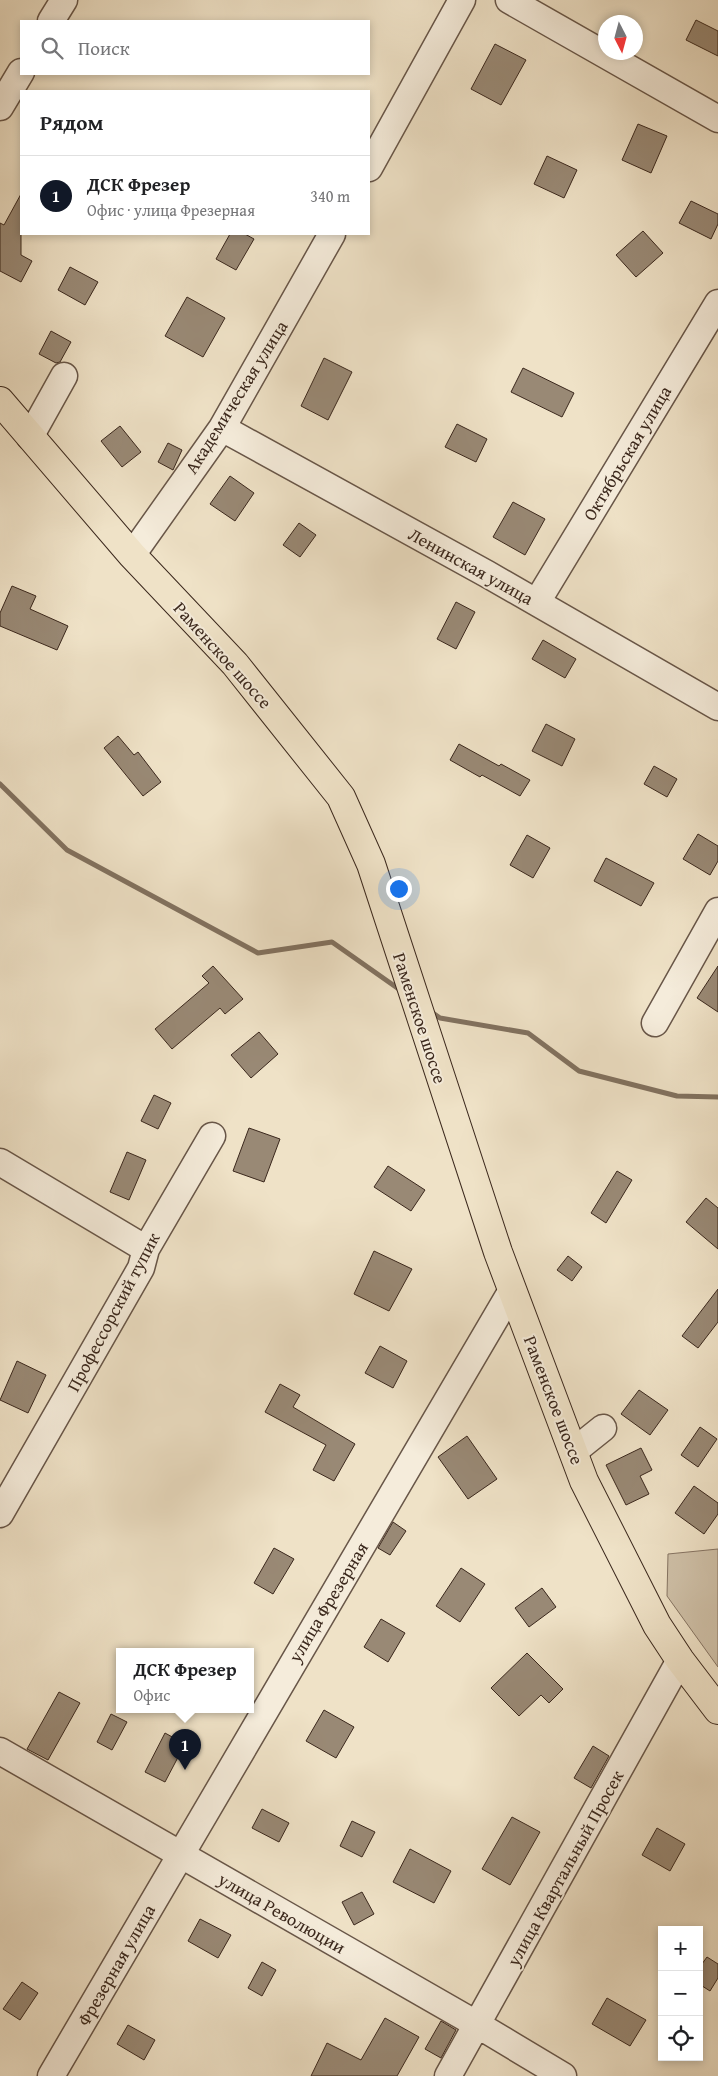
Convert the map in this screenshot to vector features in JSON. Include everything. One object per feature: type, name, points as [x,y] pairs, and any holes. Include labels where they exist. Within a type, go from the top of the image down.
[{"type":"main road","name":"Раменское шоссе","points":[[0,401],[132,556],[235,664],[341,797],[371,864],[498,1252],[584,1481],[657,1625],[680,1660],[718,1710]]},
{"type":"street","points":[[52,20],[64,0]]},
{"type":"street","points":[[370,166],[462,0]]},
{"type":"street","points":[[509,0],[718,119]]},
{"type":"street","points":[[0,107],[20,74]]},
{"type":"street","name":"Академическая улица","points":[[132,556],[222,428],[331,235]]},
{"type":"street","name":"Октябрьская улица","points":[[537,602],[718,304]]},
{"type":"street","points":[[30,437],[64,376]]},
{"type":"street","name":"Ленинская улица","points":[[222,428],[537,602],[718,708]]},
{"type":"street","points":[[656,1023],[718,911]]},
{"type":"street","name":"Профессорский тупик","points":[[0,1514],[141,1268],[146,1249],[212,1136]]},
{"type":"street","points":[[0,1162],[146,1249]]},
{"type":"street","name":"улица Фрезерная","points":[[180,1854],[512,1290]]},
{"type":"street","points":[[573,1452],[603,1428]]},
{"type":"street","name":"улица Квартальный Просек","points":[[448,2076],[680,1660]]},
{"type":"street","name":"улица Революции","points":[[0,1751],[478,2025],[563,2076]]},
{"type":"street","name":"Фрезерная улица","points":[[52,2076],[180,1854]]},
{"type":"shaded area","points":[[718,1549],[718,1667],[667,1596],[668,1554]]},
{"type":"building","points":[[696,20],[718,31],[718,56],[686,40]]},
{"type":"building","points":[[495,44],[526,60],[501,105],[471,89]]},
{"type":"building","points":[[638,124],[667,136],[651,173],[622,160]]},
{"type":"building","points":[[547,156],[577,170],[564,198],[534,184]]},
{"type":"building","points":[[20,196],[21,255],[32,261],[21,282],[0,271],[0,223],[4,225]]},
{"type":"building","points":[[691,201],[718,214],[718,224],[711,239],[679,223]]},
{"type":"building","points":[[643,231],[663,253],[636,277],[616,255]]},
{"type":"building","points":[[229,235],[247,235],[254,239],[236,270],[216,259]]},
{"type":"building","points":[[70,267],[98,282],[85,305],[58,290]]},
{"type":"building","points":[[187,297],[225,318],[203,357],[165,336]]},
{"type":"building","points":[[51,331],[71,342],[60,362],[56,363],[39,354]]},
{"type":"building","points":[[324,358],[352,372],[328,420],[301,406]]},
{"type":"building","points":[[523,368],[574,393],[562,417],[511,392]]},
{"type":"building","points":[[457,424],[487,439],[476,462],[445,447]]},
{"type":"building","points":[[120,426],[141,452],[122,467],[101,441]]},
{"type":"building","points":[[168,443],[182,450],[173,470],[158,462]]},
{"type":"building","points":[[230,476],[254,493],[235,521],[210,504]]},
{"type":"building","points":[[513,502],[545,519],[525,555],[493,537]]},
{"type":"building","points":[[299,523],[316,535],[300,557],[283,545]]},
{"type":"building","points":[[12,586],[36,596],[30,609],[68,626],[57,650],[0,626],[0,613]]},
{"type":"building","points":[[456,602],[475,612],[456,649],[437,639]]},
{"type":"building","points":[[543,640],[576,659],[565,678],[532,659]]},
{"type":"building","points":[[546,724],[575,739],[562,766],[532,751]]},
{"type":"building","points":[[118,736],[134,755],[138,752],[161,782],[143,796],[104,748]]},
{"type":"building","points":[[459,744],[499,766],[501,764],[530,780],[520,796],[450,760]]},
{"type":"building","points":[[654,766],[677,779],[667,797],[644,784]]},
{"type":"building","points":[[698,834],[718,846],[718,861],[710,875],[683,859]]},
{"type":"building","points":[[527,835],[550,848],[533,878],[510,865]]},
{"type":"building","points":[[606,858],[654,883],[641,906],[594,881]]},
{"type":"building","points":[[213,966],[243,999],[225,1014],[220,1008],[172,1049],[155,1029],[209,983],[202,976]]},
{"type":"building","points":[[718,966],[718,1012],[697,998]]},
{"type":"building","points":[[259,1032],[278,1054],[251,1078],[231,1055]]},
{"type":"building","points":[[154,1095],[171,1103],[158,1129],[141,1121]]},
{"type":"building","points":[[249,1128],[280,1139],[264,1182],[233,1171]]},
{"type":"building","points":[[127,1152],[146,1160],[129,1200],[110,1192]]},
{"type":"building","points":[[388,1166],[425,1190],[411,1211],[374,1187]]},
{"type":"building","points":[[617,1171],[632,1180],[606,1223],[591,1213]]},
{"type":"building","points":[[706,1198],[718,1208],[718,1249],[686,1222]]},
{"type":"building","points":[[374,1251],[412,1269],[389,1311],[354,1294]]},
{"type":"building","points":[[568,1256],[582,1267],[572,1281],[557,1270]]},
{"type":"building","points":[[718,1289],[718,1322],[698,1348],[682,1336]]},
{"type":"building","points":[[380,1346],[407,1361],[393,1388],[365,1373]]},
{"type":"building","points":[[17,1361],[46,1375],[28,1413],[0,1400]]},
{"type":"building","points":[[280,1384],[300,1395],[293,1407],[355,1444],[334,1481],[313,1470],[326,1445],[265,1412]]},
{"type":"building","points":[[639,1390],[668,1410],[650,1435],[621,1414]]},
{"type":"building","points":[[700,1427],[717,1439],[698,1467],[681,1455]]},
{"type":"building","points":[[467,1436],[497,1479],[468,1499],[438,1457]]},
{"type":"building","points":[[641,1448],[652,1470],[640,1476],[649,1494],[626,1505],[606,1465]]},
{"type":"building","points":[[694,1486],[718,1503],[718,1514],[704,1534],[675,1513]]},
{"type":"building","points":[[393,1522],[406,1531],[390,1555],[378,1548]]},
{"type":"building","points":[[274,1548],[294,1559],[273,1594],[254,1583]]},
{"type":"building","points":[[461,1568],[485,1584],[460,1622],[436,1606]]},
{"type":"building","points":[[542,1588],[556,1607],[529,1627],[515,1608]]},
{"type":"building","points":[[381,1619],[405,1633],[388,1662],[364,1647]]},
{"type":"building","points":[[527,1653],[563,1689],[549,1703],[541,1695],[519,1716],[491,1688]]},
{"type":"building","points":[[59,1692],[80,1703],[48,1760],[27,1749]]},
{"type":"building","points":[[324,1710],[354,1727],[336,1758],[306,1741]]},
{"type":"building","points":[[111,1714],[127,1722],[112,1750],[97,1742]]},
{"type":"building","points":[[165,1733],[185,1744],[165,1782],[145,1772]]},
{"type":"building","points":[[593,1746],[609,1756],[591,1788],[574,1778]]},
{"type":"building","points":[[262,1809],[289,1823],[279,1842],[252,1828]]},
{"type":"building","points":[[512,1817],[540,1832],[510,1885],[482,1869]]},
{"type":"building","points":[[352,1821],[375,1832],[362,1857],[340,1846]]},
{"type":"building","points":[[657,1828],[685,1844],[670,1871],[642,1855]]},
{"type":"building","points":[[410,1849],[451,1871],[434,1903],[393,1882]]},
{"type":"building","points":[[362,1892],[374,1914],[354,1925],[342,1902]]},
{"type":"building","points":[[200,1919],[231,1935],[218,1958],[188,1941]]},
{"type":"building","points":[[707,1957],[718,1964],[718,1978],[710,1991],[703,1987],[703,1962]]},
{"type":"building","points":[[262,1962],[276,1970],[262,1996],[248,1988]]},
{"type":"building","points":[[22,1982],[38,1993],[20,2020],[3,2009]]},
{"type":"building","points":[[607,1998],[646,2020],[630,2046],[592,2024]]},
{"type":"building","points":[[385,2018],[419,2037],[397,2076],[311,2076],[327,2043],[361,2060]]},
{"type":"building","points":[[441,2021],[456,2030],[441,2058],[425,2049]]},
{"type":"building","points":[[128,2025],[155,2040],[144,2060],[117,2044]]},
{"type":"waterway","points":[[0,784],[67,850],[258,953],[332,942],[403,992]]},
{"type":"waterway","points":[[430,1011],[440,1018],[528,1033],[579,1071],[677,1096],[718,1097]]},
{"type":"place","name":"ДСК Фрезер","points":[[185,1770]]}]
